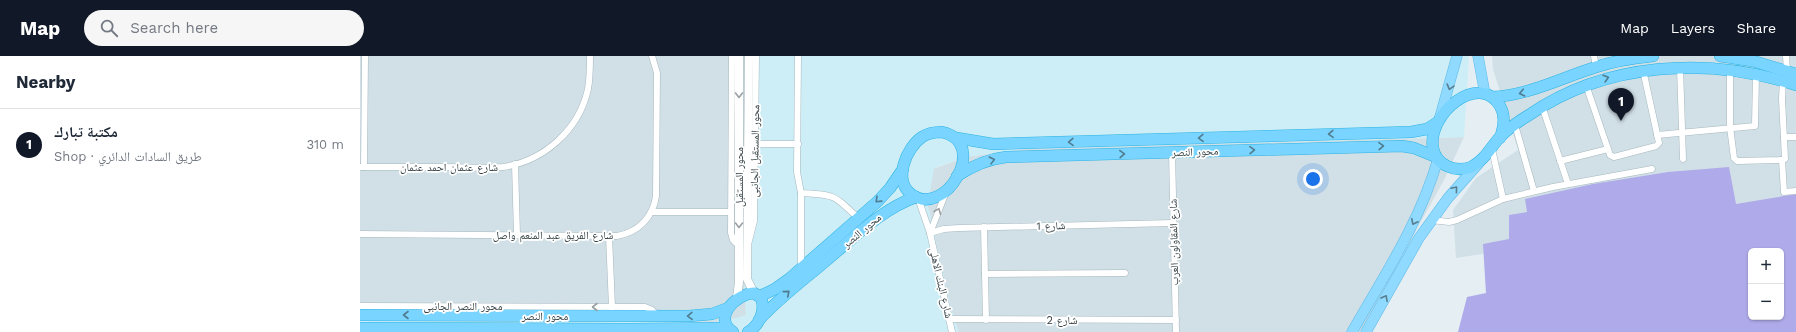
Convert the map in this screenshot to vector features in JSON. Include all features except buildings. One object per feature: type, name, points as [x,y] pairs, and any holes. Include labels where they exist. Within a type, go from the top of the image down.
[{"type":"highway","points":[[1653,56],[1622,61],[1595,61],[1550,85],[1517,94],[1475,94],[1454,102],[1446,109],[1439,120],[1432,141],[1437,158],[1445,166],[1459,169],[1468,168],[1482,159],[1500,138],[1515,125],[1542,106],[1586,85],[1608,77],[1644,70],[1680,68],[1730,70],[1756,74],[1789,75]]},
{"type":"highway","points":[[1720,56],[1753,61],[1789,75],[1796,85]]},
{"type":"highway","points":[[1550,85],[1547,90],[1549,96],[1557,98]]},
{"type":"highway","points":[[1489,95],[1502,109],[1504,127],[1500,138]]},
{"type":"highway","name":"محور النصر","points":[[957,138],[993,144],[1411,132],[1427,128],[1439,120]]},
{"type":"highway","points":[[932,132],[942,132],[957,138],[962,149],[963,158],[957,176],[947,190],[936,197],[927,199],[917,197],[906,188],[902,179],[903,169],[913,147],[923,136],[932,132]]},
{"type":"highway","name":"محور النصر","points":[[957,176],[977,164],[999,158],[1402,146],[1414,148],[1437,158]]},
{"type":"highway","name":"محور النصر","points":[[737,298],[745,294],[757,295],[782,284],[884,195],[903,169]]},
{"type":"highway","name":"محور النصر","points":[[753,328],[776,303],[879,217],[892,207],[917,197]]},
{"type":"highway","points":[[753,328],[764,307],[757,295]]},
{"type":"highway","points":[[731,331],[726,320],[728,308],[737,298]]},
{"type":"highway","name":"محور النصر","points":[[360,315],[659,317],[706,315],[728,308]]},
{"type":"highway","points":[[435,327],[436,315]]},
{"type":"highway","points":[[706,315],[706,328]]},
{"type":"highway","name":"محور النصر","points":[[360,328],[706,328],[731,331]]},
{"type":"main road","points":[[1439,120],[1457,56]]},
{"type":"main road","points":[[1478,56],[1489,95]]},
{"type":"main road","points":[[1352,332],[1387,262],[1419,212],[1437,158]]},
{"type":"main road","points":[[1366,332],[1410,252],[1431,220],[1482,159]]},
{"type":"street","points":[[362,167],[365,56]]},
{"type":"street","name":"شارع عثمان احمد عثمان","points":[[362,167],[492,167],[527,161],[548,149],[566,133],[574,123],[588,90],[590,56]]},
{"type":"street","points":[[652,56],[658,73],[656,196],[652,212],[731,212]]},
{"type":"street","name":"محور المستقبل الجانبى","points":[[732,56],[731,236],[739,246]]},
{"type":"street","name":"محور المستقبل","points":[[737,298],[739,282],[740,56]]},
{"type":"street","name":"محور المستقبل","points":[[749,56],[752,155],[747,279],[748,284],[757,295]]},
{"type":"street","name":"محور المستقبل الجانبى","points":[[752,155],[755,144],[756,56]]},
{"type":"street","points":[[798,56],[798,144],[796,172],[801,193],[801,268]]},
{"type":"street","points":[[1786,56],[1789,75],[1782,99],[1786,156],[1782,160],[1784,192],[1796,191]]},
{"type":"street","points":[[1680,68],[1683,159]]},
{"type":"street","points":[[1586,85],[1608,149],[1611,156],[1614,157],[1656,146],[1659,143],[1644,70]]},
{"type":"street","points":[[1730,70],[1730,127],[1736,161],[1782,160]]},
{"type":"street","points":[[1657,135],[1756,125],[1756,74]]},
{"type":"street","points":[[1542,106],[1568,184]]},
{"type":"street","points":[[1515,125],[1534,191]]},
{"type":"street","points":[[1784,137],[1796,137]]},
{"type":"street","points":[[755,144],[798,144]]},
{"type":"street","points":[[1492,149],[1503,199]]},
{"type":"street","points":[[1560,161],[1608,149]]},
{"type":"street","name":"شارع المقاولون العرب","points":[[1172,152],[1176,332]]},
{"type":"street","points":[[515,164],[517,235]]},
{"type":"street","points":[[1431,220],[1449,222],[1457,220],[1503,199],[1534,191],[1652,168]]},
{"type":"street","name":"شارع البنك الاهلى","points":[[930,233],[947,190]]},
{"type":"street","points":[[801,193],[833,196],[839,199],[858,218]]},
{"type":"street","name":"شارع البنك الاهلى","points":[[917,197],[930,233],[952,332]]},
{"type":"street","name":"شارع الفريق عبد المنعم واصل","points":[[360,234],[623,235],[633,231],[646,221],[652,212]]},
{"type":"street","name":"شارع 1","points":[[930,233],[952,228],[1173,223]]},
{"type":"street","points":[[984,227],[986,320]]},
{"type":"street","points":[[609,236],[612,307]]},
{"type":"street","points":[[985,274],[1125,273]]},
{"type":"street","name":"محور النصر الجانبى","points":[[360,306],[647,308],[659,317]]},
{"type":"street","name":"شارع 2","points":[[949,319],[1176,320]]},
{"type":"shaded area","points":[[360,56],[745,56],[743,252],[746,314],[933,169],[966,157],[1022,149],[1464,137],[1444,180],[1360,332],[360,332]]},
{"type":"shaded area","points":[[745,56],[1469,56],[1464,137],[1022,149],[966,157],[934,168],[928,206],[951,308],[959,332],[360,332],[360,321],[712,322],[729,320],[746,315],[743,252]]},
{"type":"shaded area","points":[[1492,56],[1796,56],[1796,206],[1456,258],[1453,210],[1476,178],[1518,150],[1493,69]]},
{"type":"shaded area","points":[[1729,167],[1736,204],[1796,194],[1796,332],[1458,332],[1467,297],[1486,293],[1483,244],[1509,239],[1509,215],[1527,212],[1525,199],[1593,184],[1668,172]]},
{"type":"place","name":"مكتبة تبارك","points":[[1621,121]]}]
